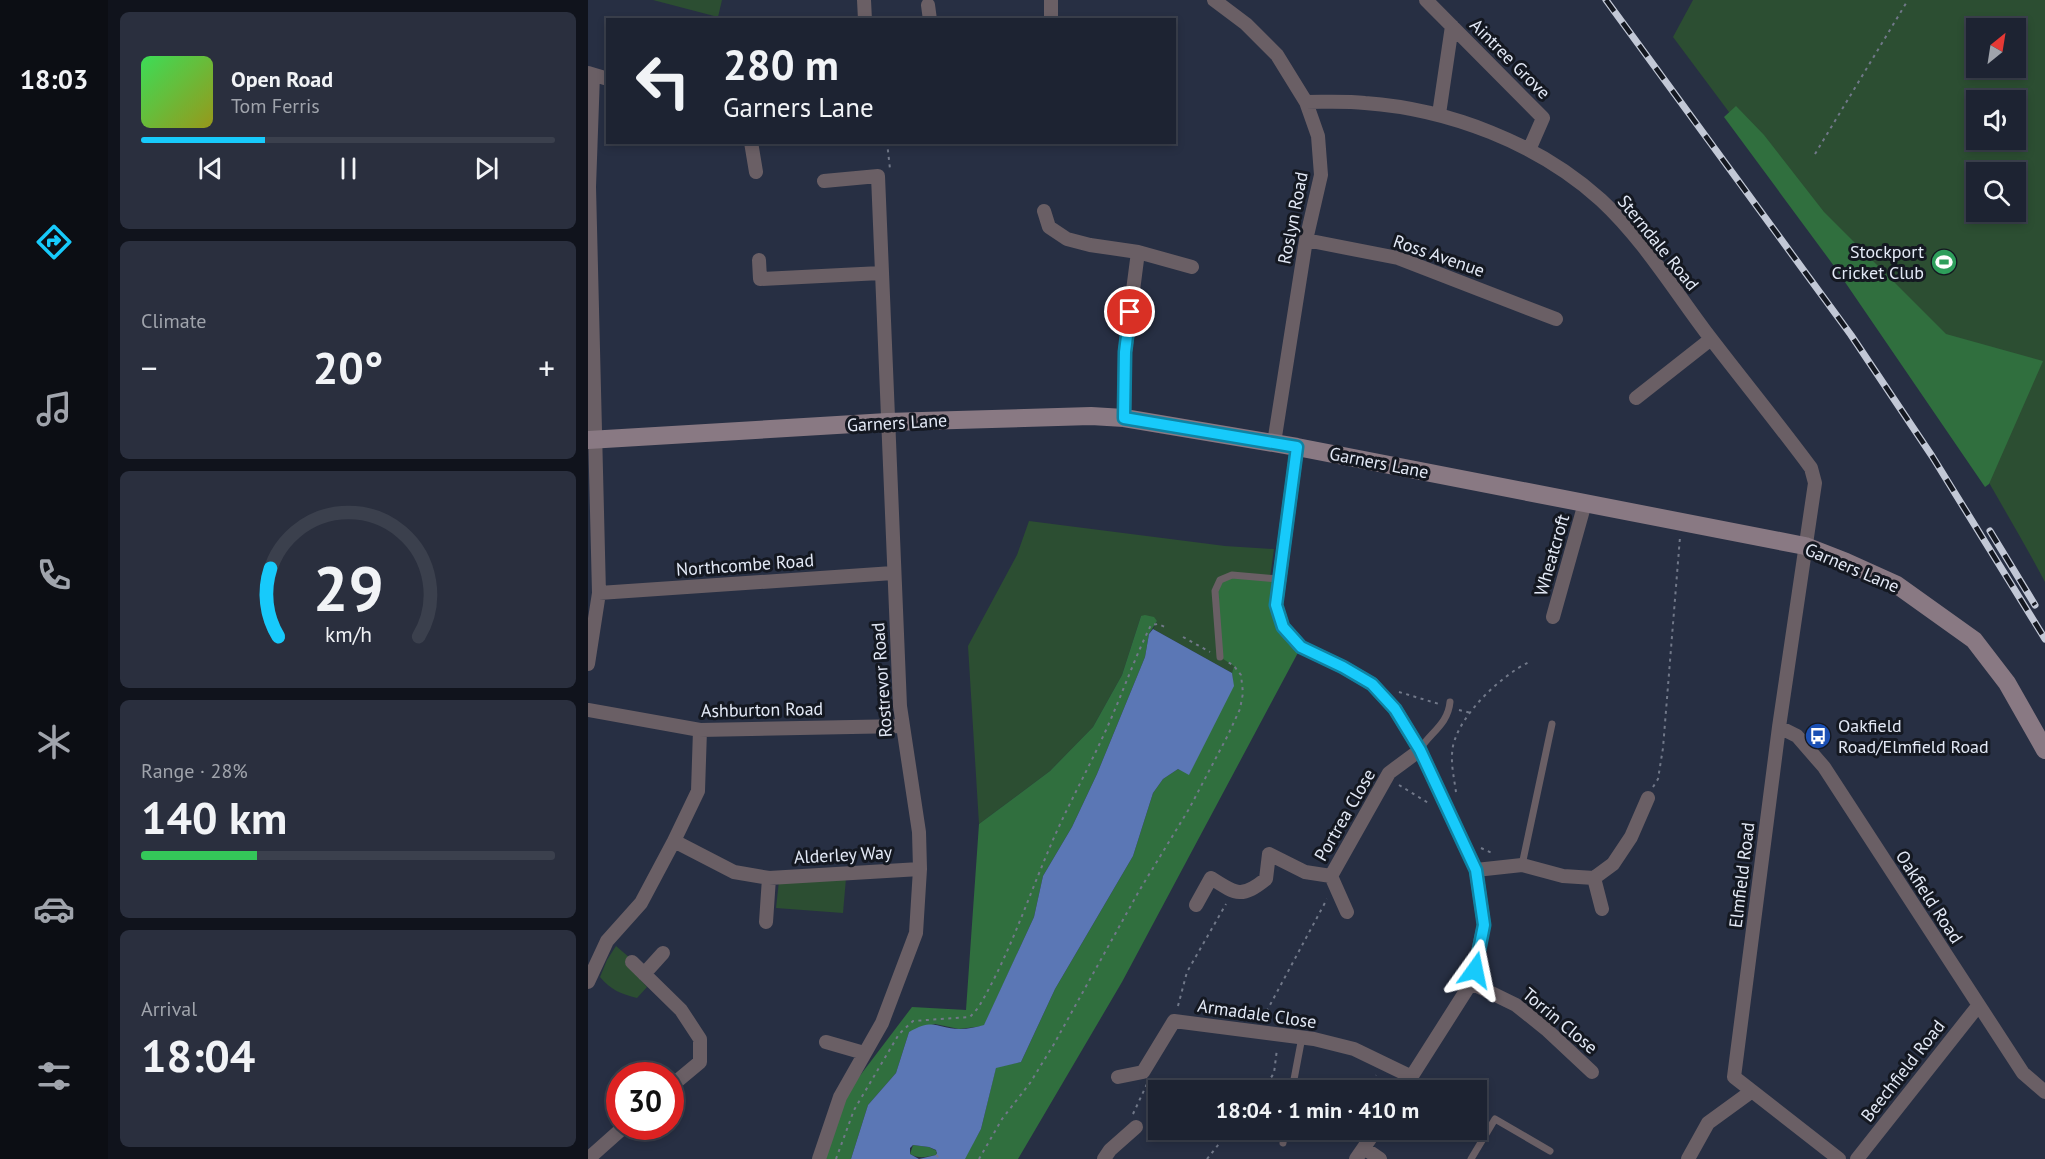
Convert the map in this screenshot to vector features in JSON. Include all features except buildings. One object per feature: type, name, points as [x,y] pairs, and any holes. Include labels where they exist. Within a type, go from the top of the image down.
[{"type":"street","points":[[864,0],[865,18]]},
{"type":"street","points":[[1051,0],[1051,18]]},
{"type":"street","name":"Roslyn Road","points":[[1214,0],[1246,24],[1277,55],[1306,102],[1318,136],[1321,175],[1306,240],[1274,443]]},
{"type":"street","name":"Aintree Grove","points":[[1426,0],[1543,118],[1529,150]]},
{"type":"street","name":"Aintree Grove","points":[[1439,114],[1452,26]]},
{"type":"street","points":[[588,664],[599,593],[592,440],[589,245],[590,74],[606,78]]},
{"type":"street","name":"Sterndale Road","points":[[1306,102],[1366,103],[1439,114],[1529,150],[1565,172],[1601,200],[1633,234],[1811,468],[1815,483],[1805,546]]},
{"type":"street","points":[[751,144],[756,172]]},
{"type":"street","points":[[824,181],[878,176]]},
{"type":"street","name":"Rostrevor Road","points":[[819,1159],[840,1097],[882,1023],[916,933],[920,869],[919,832],[900,706],[878,176]]},
{"type":"street","points":[[1044,211],[1048,227],[1067,239],[1138,252],[1192,267]]},
{"type":"street","name":"Ross Avenue","points":[[1306,240],[1398,258],[1556,319]]},
{"type":"street","points":[[1124,418],[1125,352],[1138,252]]},
{"type":"street","points":[[759,260],[760,286],[881,273]]},
{"type":"street","points":[[1636,398],[1711,339]]},
{"type":"street","name":"Garners Lane","points":[[592,440],[887,422],[1091,416],[1124,418],[1297,447],[1805,546],[1897,585],[1974,640],[2007,683],[2045,750]]},
{"type":"street","points":[[1297,447],[1276,605],[1283,627],[1301,647],[1372,684],[1395,709],[1420,750],[1476,870],[1484,925],[1471,983],[1410,1080]]},
{"type":"street","name":"Wheatcroft","points":[[1553,617],[1585,503]]},
{"type":"street","name":"Elmfield Road","points":[[1805,546],[1734,1077],[1839,1159]]},
{"type":"street","name":"Northcombe Road","points":[[599,593],[893,573]]},
{"type":"street","name":"Ashburton Road","points":[[588,710],[700,730],[903,726]]},
{"type":"street","name":"Oakfield Road","points":[[1779,727],[1797,736],[1824,767],[2023,1073],[2045,1092]]},
{"type":"street","points":[[588,981],[607,941],[641,903],[698,791],[700,730]]},
{"type":"street","name":"Portrea Close","points":[[1333,881],[1389,773],[1420,750]]},
{"type":"street","points":[[1476,870],[1521,865],[1563,876],[1594,878],[1613,864],[1631,837],[1648,798]]},
{"type":"street","name":"Alderley Way","points":[[674,841],[734,872],[769,878],[920,869]]},
{"type":"street","name":"Portrea Close","points":[[1233,892],[1252,891],[1266,879],[1269,854],[1305,872],[1333,881],[1347,912]]},
{"type":"street","points":[[766,922],[769,878]]},
{"type":"street","points":[[1196,905],[1210,878],[1233,892]]},
{"type":"street","points":[[1594,878],[1602,909]]},
{"type":"street","points":[[644,974],[663,952]]},
{"type":"street","points":[[632,962],[681,1010],[700,1039],[700,1062],[684,1076]]},
{"type":"street","name":"Torrin Close","points":[[1471,983],[1516,1005],[1546,1029],[1592,1072]]},
{"type":"street","name":"Beechfield Road","points":[[1857,1159],[1978,1006]]},
{"type":"street","name":"Armadale Close","points":[[1118,1077],[1143,1072],[1173,1021],[1302,1037],[1354,1049],[1412,1077]]},
{"type":"street","points":[[826,1042],[864,1053]]},
{"type":"street","points":[[1688,1159],[1708,1123],[1752,1091]]},
{"type":"street","points":[[1104,1159],[1110,1150],[1136,1127]]},
{"type":"street","points":[[588,1159],[609,1140]]},
{"type":"street","points":[[1369,1140],[1360,1153],[1380,1159]]},
{"type":"lane","points":[[1220,657],[1215,591],[1220,580],[1232,575],[1279,579]]},
{"type":"lane","points":[[1420,750],[1449,713],[1450,705]]},
{"type":"lane","points":[[1521,865],[1552,724]]},
{"type":"lane","points":[[1294,1080],[1302,1037]]},
{"type":"lane","points":[[1471,1159],[1495,1119],[1550,1151]]},
{"type":"path","points":[[1815,154],[1908,0]]},
{"type":"path","points":[[878,176],[891,175],[887,144]]},
{"type":"path","points":[[1648,798],[1658,779],[1663,748],[1682,522]]},
{"type":"path","points":[[837,1159],[854,1110],[899,1034],[913,1021],[970,1017],[978,1008],[1014,938],[1057,828],[1088,770],[1138,651],[1151,625],[1158,624],[1165,627]]},
{"type":"path","points":[[979,1159],[1002,1119],[1030,1083],[1054,1044],[1139,891],[1189,809],[1240,709],[1243,693],[1241,675],[1234,666],[1183,637]]},
{"type":"path","points":[[1456,797],[1451,760],[1454,743],[1462,726],[1496,685],[1514,670],[1529,662]]},
{"type":"path","points":[[1372,684],[1450,705]]},
{"type":"path","points":[[1386,778],[1450,816]]},
{"type":"path","points":[[1458,831],[1473,845],[1494,854]]},
{"type":"path","points":[[1256,1031],[1333,881]]},
{"type":"path","points":[[1173,1021],[1187,972],[1233,892]]},
{"type":"path","points":[[1269,1080],[1274,1073],[1279,1034]]},
{"type":"path","points":[[1207,1159],[1222,1140]]},
{"type":"path","points":[[936,1155],[941,1159]]},
{"type":"green space","points":[[653,0],[722,0],[718,17]]},
{"type":"green space","name":"Stockport Cricket Club","points":[[1693,0],[2045,0],[2045,582],[1969,446],[1770,167],[1673,37]]},
{"type":"green space","points":[[1736,106],[1764,135],[1824,212],[1946,334],[2043,361],[1989,484],[1985,487],[1834,266],[1724,117]]},
{"type":"green space","points":[[1029,521],[1225,546],[1274,549],[1270,578],[1232,673],[1153,629],[1157,621],[1141,616],[1122,675],[1093,727],[1050,771],[979,824],[968,646],[1017,555]]},
{"type":"green space","points":[[1224,577],[1279,579],[1276,605],[1301,647],[1122,982],[1018,1159],[964,1159],[981,1129],[996,1067],[1021,1062],[1055,989],[1133,856],[1153,793],[1163,779],[1178,769],[1189,774],[1233,686],[1234,666],[1220,657],[1216,586]]},
{"type":"green space","points":[[1141,616],[1154,617],[1157,621],[1149,634],[1145,657],[1097,774],[1072,827],[1043,876],[1034,917],[984,1026],[959,1029],[935,1024],[909,1032],[896,1073],[868,1105],[851,1159],[823,1159],[843,1098],[912,1007],[966,1010],[979,824],[1050,771],[1093,727],[1122,675]]},
{"type":"green space","points":[[846,878],[843,913],[776,908],[779,881]]},
{"type":"green space","points":[[616,946],[630,958],[625,963],[647,987],[637,998],[617,991],[600,977]]},
{"type":"green space","points":[[913,1145],[929,1147],[937,1151],[936,1155],[913,1156],[910,1154]]},
{"type":"water","points":[[1153,629],[1232,673],[1234,686],[1189,775],[1178,769],[1163,779],[1153,793],[1133,856],[1055,989],[1021,1062],[996,1068],[981,1129],[965,1159],[919,1159],[851,1159],[868,1105],[896,1073],[909,1032],[930,1024],[952,1029],[984,1025],[1034,917],[1043,876],[1072,827],[1097,774],[1145,657],[1149,634]],"holes":[[[913,1145],[929,1147],[937,1153],[919,1159],[910,1154],[910,1148]]]},
{"type":"railway","points":[[1606,0],[1851,335],[1932,456],[2045,639]]},
{"type":"railway","points":[[1990,531],[2035,605]]},
{"type":"place","name":"Stockport Cricket Club","points":[[1944,262]]},
{"type":"place","name":"Oakfield Road/Elmfield Road","points":[[1818,736]]},
{"type":"route","points":[[1130,312],[1125,352],[1124,418],[1297,447],[1276,605],[1283,627],[1301,647],[1372,684],[1395,709],[1420,750],[1476,870],[1484,925],[1475,970]]}]
